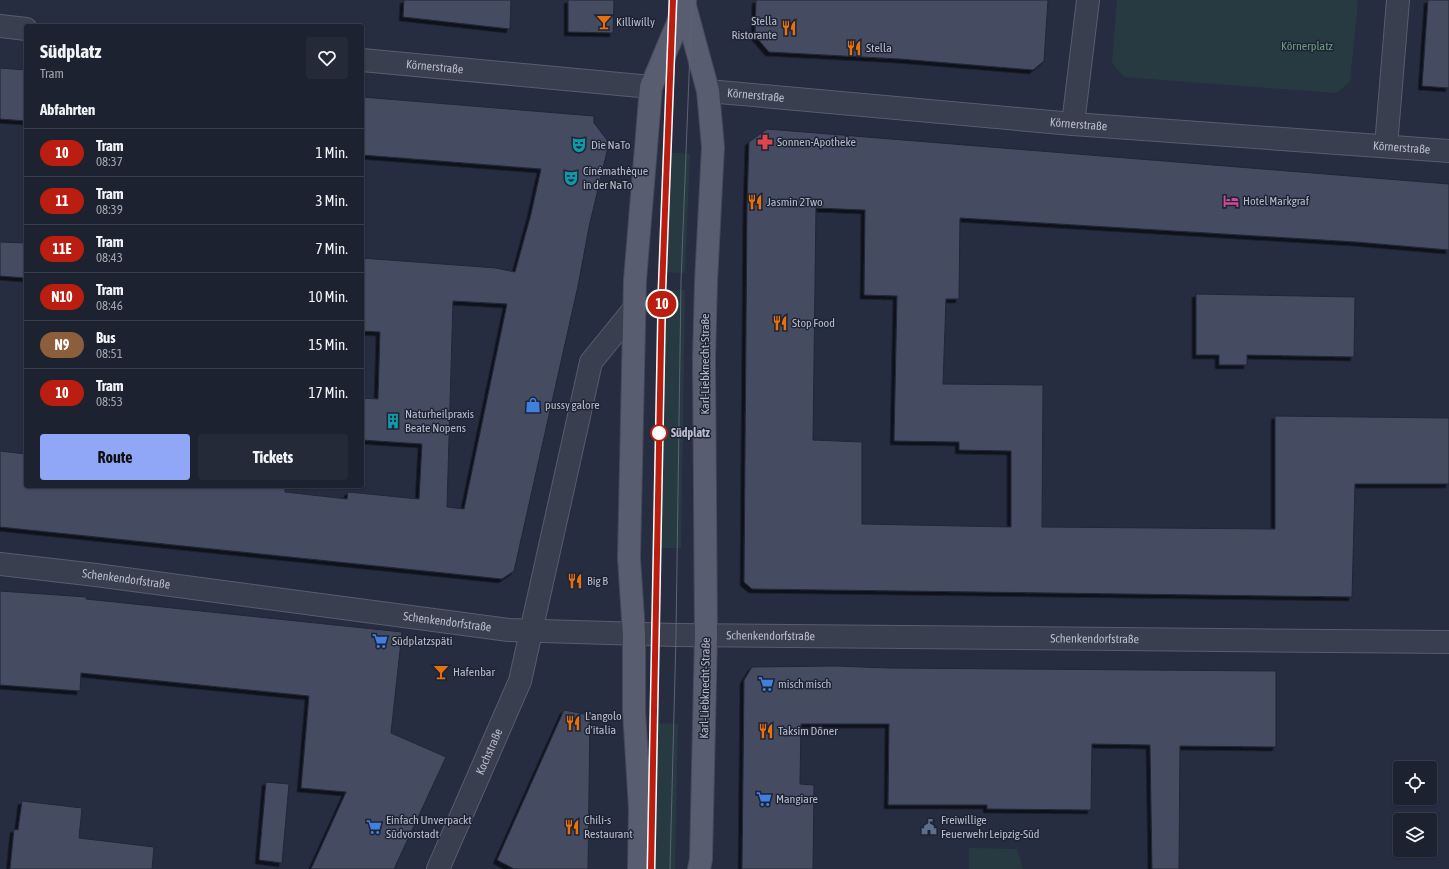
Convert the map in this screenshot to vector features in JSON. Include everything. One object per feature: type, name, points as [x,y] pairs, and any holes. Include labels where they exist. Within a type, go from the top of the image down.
[{"type":"main road","name":"Karl-Liebknecht-Straße","points":[[639,869],[640,808],[634,711],[634,634],[629,558],[634,309],[645,86],[685,3]]},
{"type":"main road","name":"Karl-Liebknecht-Straße","points":[[685,3],[708,92],[712,147],[704,358],[706,635],[701,859],[699,869]]},
{"type":"street","points":[[1073,124],[1088,0]]},
{"type":"street","points":[[1386,146],[1398,0]]},
{"type":"street","points":[[0,26],[24,29]]},
{"type":"street","name":"Körnerstraße","points":[[364,60],[645,86]]},
{"type":"street","name":"Körnerstraße","points":[[708,92],[1073,124],[1449,150]]},
{"type":"street","points":[[530,632],[549,557],[592,362],[634,309]]},
{"type":"street","name":"Schenkendorfstraße","points":[[0,564],[96,575],[496,629],[530,632],[1449,642]]},
{"type":"street","name":"Kochstraße","points":[[438,869],[520,681],[530,632]]},
{"type":"green space","name":"Körnerplatz","points":[[1117,0],[1358,0],[1350,82],[1336,93],[1124,77],[1112,63]]},
{"type":"green space","points":[[664,152],[690,154],[685,273],[659,272]]},
{"type":"green space","points":[[659,290],[685,290],[681,548],[656,548]]},
{"type":"green space","points":[[650,723],[678,724],[675,869],[647,869]]},
{"type":"green space","points":[[969,848],[1017,849],[1023,869],[969,869]]},
{"type":"building","points":[[404,0],[511,0],[510,29],[403,17]]},
{"type":"building","points":[[568,0],[614,0],[613,33],[568,32]]},
{"type":"building","points":[[756,0],[1048,0],[1044,61],[1033,70],[900,59],[769,52],[755,36]]},
{"type":"building","points":[[1428,0],[1449,0],[1449,88],[1422,86]]},
{"type":"building","points":[[0,68],[24,70],[24,121],[0,119]]},
{"type":"building","points":[[364,97],[594,116],[594,123],[607,140],[608,147],[589,227],[578,286],[514,571],[502,579],[0,527],[0,451],[24,454],[24,488],[285,488],[285,492],[347,499],[348,492],[419,499],[422,444],[364,440],[364,398],[378,399],[380,332],[364,331],[364,258],[496,268],[515,272],[531,214],[541,169],[364,155]],"holes":[[[453,301],[507,304],[464,509],[447,507]]]},
{"type":"building","points":[[767,129],[1449,184],[1449,250],[1356,242],[960,218],[959,299],[946,299],[943,384],[1043,385],[1042,527],[1275,529],[1275,416],[1449,418],[1449,484],[1355,484],[1352,597],[752,589],[744,582],[747,206],[749,142]],"holes":[[[816,208],[865,210],[864,295],[897,296],[894,441],[959,442],[959,450],[1011,451],[1011,527],[862,524],[862,442],[813,440]]]},
{"type":"building","points":[[0,242],[24,243],[24,278],[0,276]]},
{"type":"building","points":[[1196,294],[1355,297],[1354,357],[1247,355],[1247,365],[1219,365],[1219,355],[1196,355]]},
{"type":"building","points":[[0,591],[87,597],[86,599],[402,632],[391,733],[446,757],[394,869],[311,869],[346,792],[301,788],[309,696],[81,673],[80,691],[0,685]]},
{"type":"building","points":[[835,666],[889,668],[1276,671],[1276,747],[1180,746],[1179,869],[1152,869],[1150,745],[1092,744],[1091,810],[987,809],[987,805],[888,805],[889,724],[801,724],[800,784],[814,785],[813,869],[742,869],[744,680],[752,667]]},
{"type":"building","points":[[564,710],[590,715],[588,869],[514,869],[497,860]]},
{"type":"building","points":[[266,782],[289,784],[282,863],[259,860]]},
{"type":"building","points":[[22,801],[82,808],[79,838],[154,847],[152,869],[10,869],[14,829],[18,830]]},
{"type":"tram line","points":[[651,869],[662,290],[673,0]]},
{"type":"tram line","name":"10","points":[[651,869],[654,635],[658,558],[662,290],[673,0]]},
{"type":"tram line","points":[[670,869],[676,635],[681,281],[692,0]]},
{"type":"place","name":"Killiwilly","points":[[604,22]]},
{"type":"place","name":"Stella Ristorante","points":[[789,28]]},
{"type":"place","name":"Stella","points":[[854,48]]},
{"type":"place","name":"Sonnen-Apotheke","points":[[765,142]]},
{"type":"place","name":"Die NaTo","points":[[579,145]]},
{"type":"place","name":"Cinémathèque in der NaTo","points":[[571,178]]},
{"type":"place","name":"Hotel Markgraf","points":[[1231,201]]},
{"type":"place","name":"Jasmin 2Two","points":[[755,202]]},
{"type":"place","name":"Stop Food","points":[[780,323]]},
{"type":"place","name":"pussy galore","points":[[533,405]]},
{"type":"place","name":"Naturheilpraxis Beate Nopens","points":[[393,421]]},
{"type":"place","name":"Südplatz","points":[[659,433]]},
{"type":"place","name":"Big B","points":[[575,581]]},
{"type":"place","name":"Südplatzspäti","points":[[380,641]]},
{"type":"place","name":"Hafenbar","points":[[441,672]]},
{"type":"place","name":"misch misch","points":[[766,684]]},
{"type":"place","name":"L'angolo d'italia","points":[[573,723]]},
{"type":"place","name":"Taksim Döner","points":[[766,731]]},
{"type":"place","name":"Mangiare","points":[[764,799]]},
{"type":"place","name":"Einfach Unverpackt Südvorstadt","points":[[374,827]]},
{"type":"place","name":"Chili-s Restaurant","points":[[572,827]]},
{"type":"place","name":"Freiwillige Feuerwehr Leipzig-Süd","points":[[929,827]]}]
